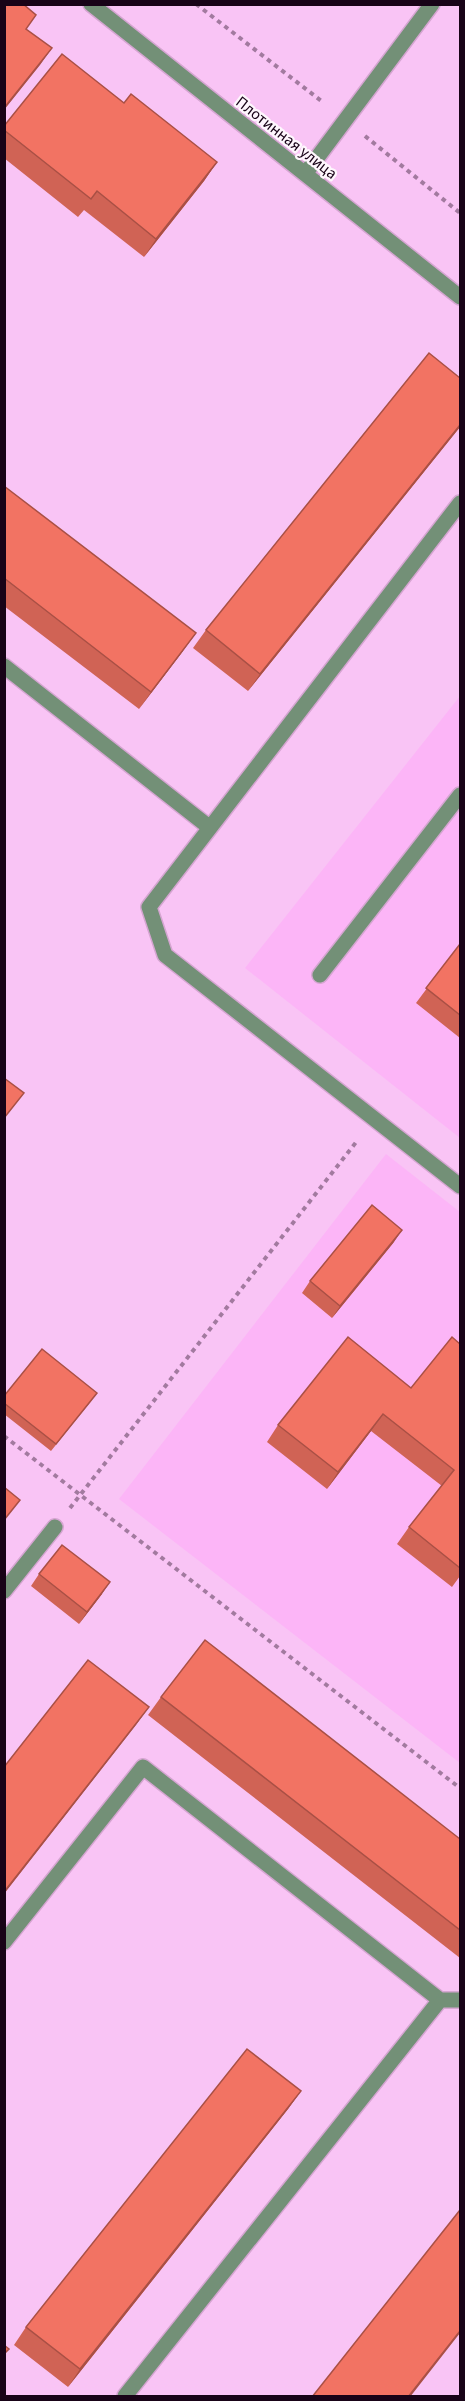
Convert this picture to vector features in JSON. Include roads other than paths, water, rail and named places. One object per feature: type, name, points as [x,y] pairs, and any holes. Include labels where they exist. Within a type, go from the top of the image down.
[{"type":"street","name":"Плотинная улица","points":[[92,4],[460,297]]},
{"type":"street","points":[[305,174],[432,4]]},
{"type":"street","points":[[460,503],[148,907],[165,955],[460,1186]]},
{"type":"street","points":[[4,666],[209,827]]},
{"type":"street","points":[[320,975],[460,795]]},
{"type":"street","points":[[4,1591],[55,1527]]},
{"type":"street","points":[[4,1942],[143,1767],[440,2000],[460,2000]]},
{"type":"street","points":[[125,2397],[440,2000]]}]
